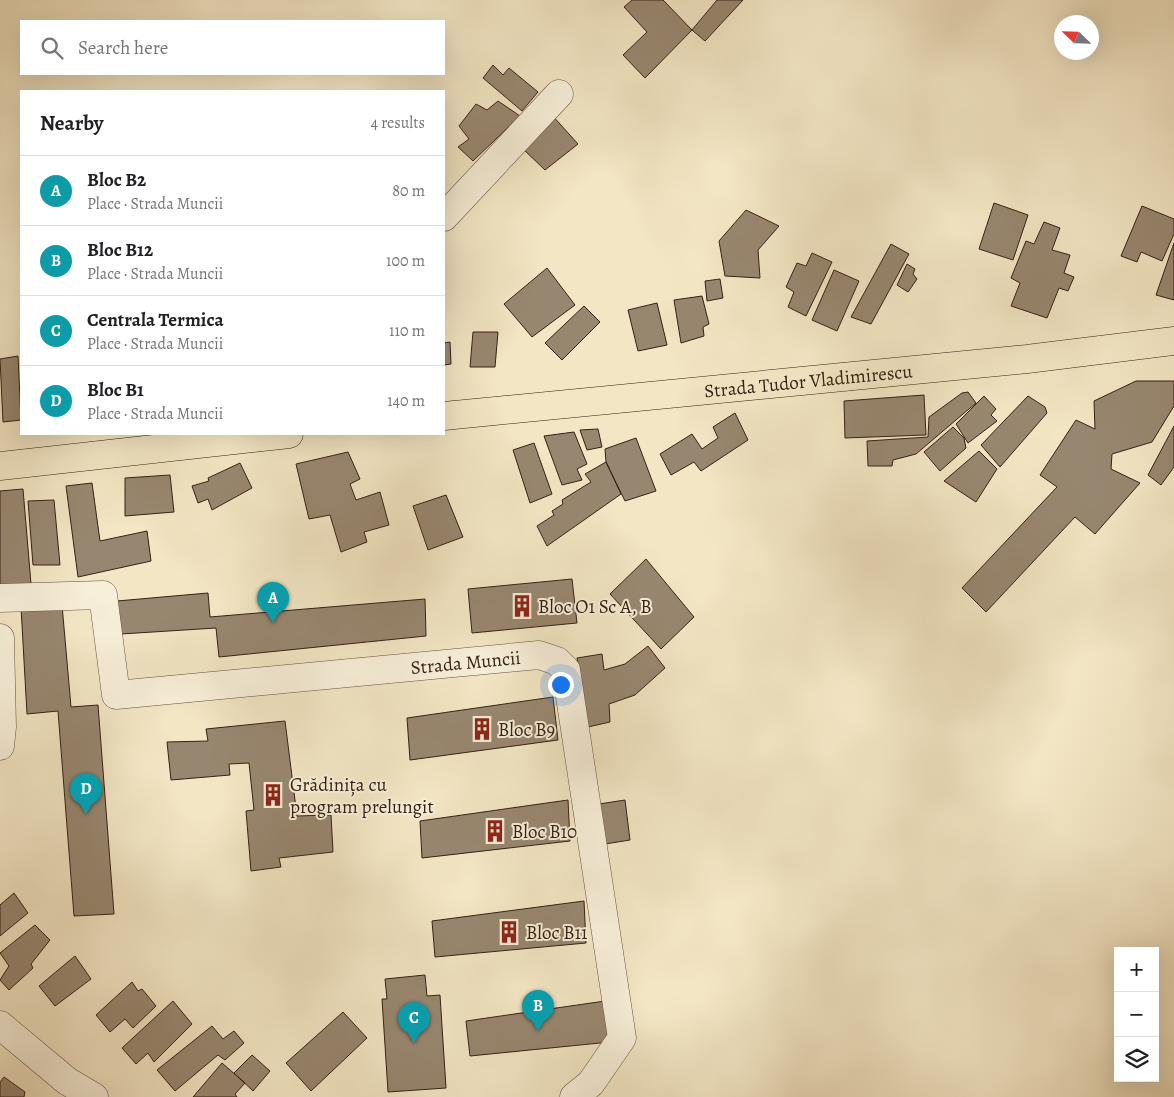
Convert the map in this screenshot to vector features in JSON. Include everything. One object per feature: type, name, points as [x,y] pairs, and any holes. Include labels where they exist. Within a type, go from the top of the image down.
[{"type":"main road","name":"Strada Tudor Vladimirescu","points":[[445,416],[1027,359],[1174,341]]},
{"type":"main road","points":[[0,466],[280,435]]},
{"type":"street","points":[[445,216],[559,94]]},
{"type":"street","name":"Strada Muncii","points":[[0,598],[103,595],[116,694],[538,655],[557,661],[566,670],[622,1038],[591,1083],[574,1097]]},
{"type":"street","points":[[0,638],[2,727],[0,746]]},
{"type":"street","points":[[0,1025],[67,1081],[94,1097]]},
{"type":"building","points":[[632,0],[663,0],[692,30],[645,78],[623,55],[647,32],[624,7]]},
{"type":"building","points":[[717,0],[743,0],[705,41],[692,30]]},
{"type":"building","points":[[493,65],[503,75],[509,68],[538,92],[522,111],[483,78]]},
{"type":"building","points":[[498,101],[520,116],[473,161],[458,147],[469,139],[459,126],[476,104],[487,110]]},
{"type":"building","points":[[551,114],[578,144],[545,170],[522,148]]},
{"type":"building","points":[[994,203],[1028,215],[1013,260],[979,249]]},
{"type":"building","points":[[1142,206],[1174,219],[1174,234],[1162,261],[1141,252],[1137,262],[1121,256]]},
{"type":"building","points":[[746,210],[779,226],[758,250],[760,278],[725,276],[719,241]]},
{"type":"building","points":[[1044,222],[1060,228],[1052,250],[1070,255],[1064,273],[1074,277],[1068,291],[1059,288],[1047,318],[1011,306],[1020,283],[1011,278],[1026,241],[1034,244]]},
{"type":"building","points":[[1174,243],[1174,300],[1156,295]]},
{"type":"building","points":[[891,244],[909,254],[871,324],[851,317]]},
{"type":"building","points":[[812,253],[832,262],[806,316],[788,307],[794,292],[786,287],[797,263],[806,266]]},
{"type":"building","points":[[907,264],[915,269],[913,274],[917,279],[908,292],[897,285]]},
{"type":"building","points":[[547,268],[575,305],[532,337],[504,304]]},
{"type":"building","points":[[834,270],[859,281],[837,331],[812,320]]},
{"type":"building","points":[[720,279],[723,298],[707,301],[705,281]]},
{"type":"building","points":[[702,296],[709,324],[703,327],[704,336],[681,343],[674,300]]},
{"type":"building","points":[[657,303],[667,345],[638,351],[628,310]]},
{"type":"building","points":[[584,306],[600,322],[562,360],[545,343]]},
{"type":"building","points":[[473,332],[498,332],[495,367],[470,367]]},
{"type":"building","points":[[450,342],[451,364],[445,365],[445,343]]},
{"type":"building","points":[[18,356],[20,420],[3,422],[0,359]]},
{"type":"building","points":[[1136,381],[1174,381],[1174,406],[1152,442],[1112,454],[1111,469],[1140,483],[1095,534],[1075,517],[986,612],[962,588],[1057,487],[1040,475],[1076,420],[1095,429],[1094,401]]},
{"type":"building","points":[[968,392],[976,403],[916,454],[893,460],[892,466],[868,466],[867,441],[928,437],[929,417],[962,393]]},
{"type":"building","points":[[924,395],[926,435],[845,438],[844,401]]},
{"type":"building","points":[[984,396],[996,409],[991,415],[997,421],[968,443],[956,424]]},
{"type":"building","points":[[1028,396],[1045,407],[1047,413],[1000,467],[981,445]]},
{"type":"building","points":[[735,413],[748,440],[701,471],[694,462],[671,475],[660,454],[692,434],[702,449],[718,438],[713,427]]},
{"type":"building","points":[[1174,426],[1174,467],[1161,485],[1148,475]]},
{"type":"building","points":[[953,427],[964,438],[966,448],[940,471],[924,452]]},
{"type":"building","points":[[598,429],[602,447],[587,450],[580,430]]},
{"type":"building","points":[[574,432],[587,464],[577,469],[582,480],[562,485],[544,436]]},
{"type":"building","points":[[636,438],[656,491],[625,501],[606,462],[605,449]]},
{"type":"building","points":[[534,443],[552,494],[530,503],[513,450]]},
{"type":"building","points":[[979,451],[997,469],[976,502],[944,481]]},
{"type":"building","points":[[348,452],[360,479],[350,484],[356,500],[380,492],[389,525],[364,532],[367,542],[341,552],[330,515],[309,519],[296,464]]},
{"type":"building","points":[[606,462],[621,494],[547,546],[537,526],[554,515],[552,511],[563,504],[562,500],[591,482],[585,474]]},
{"type":"building","points":[[240,463],[252,488],[212,510],[208,499],[198,503],[192,486],[209,481],[208,478]]},
{"type":"building","points":[[170,475],[174,512],[125,516],[125,478]]},
{"type":"building","points":[[92,483],[100,541],[147,531],[151,561],[78,577],[66,486]]},
{"type":"building","points":[[23,489],[31,584],[0,587],[0,491]]},
{"type":"building","points":[[446,495],[463,537],[428,550],[413,506]]},
{"type":"building","points":[[54,500],[60,565],[33,565],[28,501]]},
{"type":"building","points":[[646,559],[694,617],[661,649],[610,594]]},
{"type":"building","name":"Bloc O1 Sc A, B","points":[[572,579],[577,623],[472,633],[468,589]]},
{"type":"building","points":[[208,593],[210,617],[425,599],[426,636],[219,657],[216,628],[121,634],[117,601]]},
{"type":"building","points":[[62,605],[71,707],[98,705],[114,914],[74,916],[58,711],[27,714],[21,607]]},
{"type":"building","points":[[648,646],[665,668],[635,695],[609,704],[610,722],[588,727],[577,658],[602,654],[604,670],[625,664]]},
{"type":"building","name":"Bloc B9","points":[[553,697],[558,740],[410,760],[407,718]]},
{"type":"building","name":"Grădinița cu program prelungit","points":[[285,721],[297,816],[331,815],[333,852],[279,858],[281,867],[251,871],[246,811],[254,810],[249,763],[229,764],[230,775],[171,780],[167,742],[208,741],[206,729]]},
{"type":"building","name":"Bloc B10","points":[[568,800],[570,841],[422,858],[420,821]]},
{"type":"building","points":[[625,800],[630,840],[605,844],[599,804]]},
{"type":"building","points":[[14,893],[28,913],[0,936],[0,905]]},
{"type":"building","name":"Bloc B11","points":[[584,901],[586,943],[435,957],[432,921]]},
{"type":"building","points":[[35,925],[50,940],[31,964],[33,968],[9,990],[0,980],[9,966],[0,953]]},
{"type":"building","points":[[75,956],[91,979],[55,1006],[39,986]]},
{"type":"building","points":[[425,975],[427,996],[440,995],[446,1088],[388,1092],[382,999],[387,999],[385,979]]},
{"type":"building","points":[[132,982],[138,991],[142,989],[156,1006],[133,1028],[125,1019],[110,1032],[96,1015]]},
{"type":"building","points":[[173,1001],[192,1024],[154,1062],[148,1053],[136,1064],[122,1048]]},
{"type":"building","points":[[605,1001],[610,1042],[470,1056],[466,1021]]},
{"type":"building","points":[[343,1012],[367,1038],[311,1091],[286,1063]]},
{"type":"building","points":[[212,1026],[223,1039],[234,1031],[244,1043],[225,1060],[218,1055],[175,1091],[157,1070]]},
{"type":"building","points":[[252,1055],[270,1071],[253,1091],[234,1073]]},
{"type":"building","points":[[222,1063],[245,1083],[235,1094],[237,1097],[193,1097]]},
{"type":"building","points":[[4,1077],[25,1092],[24,1097],[0,1097],[0,1082]]},
{"type":"place","name":"Bloc O1 Sc A, B","points":[[522,606]]},
{"type":"place","name":"Bloc B2","points":[[273,623]]},
{"type":"place","name":"Bloc B9","points":[[482,729]]},
{"type":"place","name":"Grădinița cu program prelungit","points":[[273,795]]},
{"type":"place","name":"Bloc B1","points":[[86,814]]},
{"type":"place","name":"Bloc B10","points":[[495,831]]},
{"type":"place","name":"Bloc B11","points":[[509,932]]},
{"type":"place","name":"Bloc B12","points":[[538,1031]]},
{"type":"place","name":"Centrala Termica","points":[[414,1043]]}]
